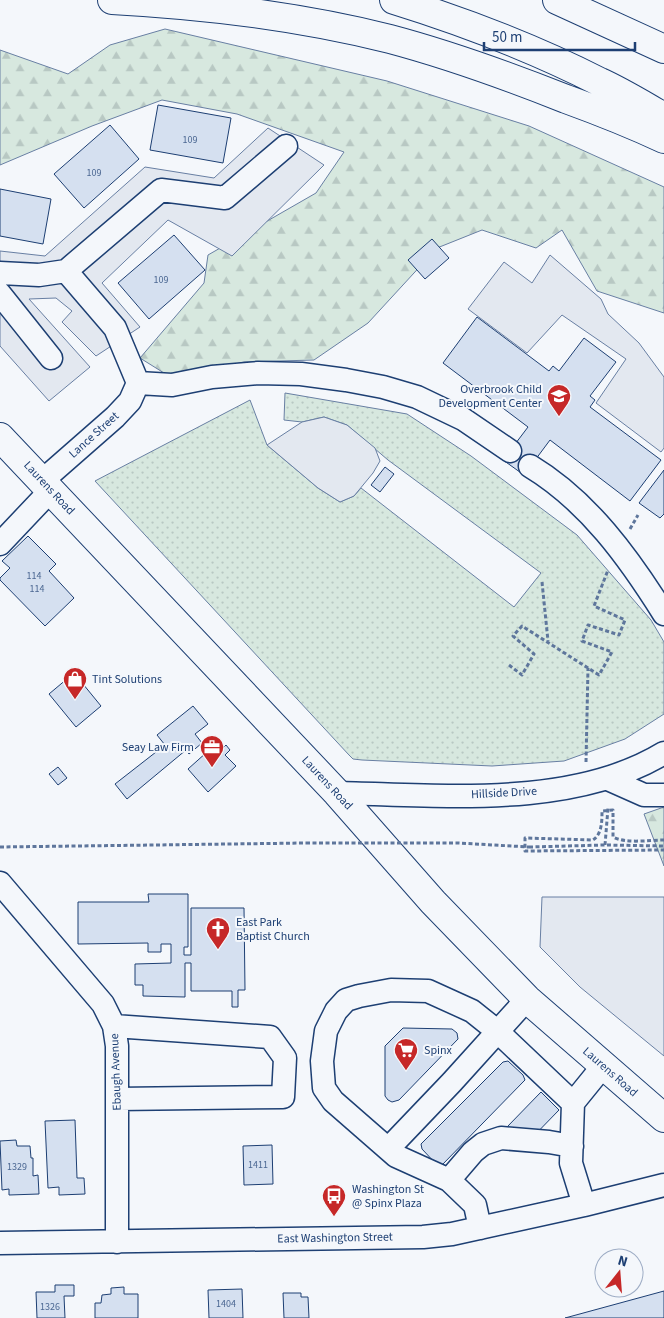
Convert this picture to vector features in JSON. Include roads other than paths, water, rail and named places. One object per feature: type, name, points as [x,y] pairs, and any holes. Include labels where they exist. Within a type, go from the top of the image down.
[{"type":"main road","points":[[112,0],[213,8],[273,16],[388,39],[439,53],[522,82],[664,139]]},
{"type":"main road","points":[[394,0],[492,34],[556,61],[602,82],[664,117]]},
{"type":"main road","points":[[557,0],[664,49]]},
{"type":"main road","points":[[580,0],[664,49]]},
{"type":"main road","name":"Laurens Road","points":[[0,437],[337,793],[433,902],[526,999],[664,1118]]},
{"type":"street","points":[[0,273],[39,275],[66,271],[161,190],[225,198],[286,146]]},
{"type":"street","points":[[66,271],[115,328],[138,383],[172,385],[212,376],[258,373],[301,374],[356,382],[383,387],[417,397],[464,418],[510,451]]},
{"type":"street","points":[[0,294],[51,358]]},
{"type":"street","name":"Lance Street","points":[[0,544],[46,485],[130,401],[138,383]]},
{"type":"street","points":[[530,466],[545,475],[587,510],[641,578],[664,614]]},
{"type":"street","name":"Hillside Drive","points":[[337,793],[473,795],[549,791],[608,779],[664,753]]},
{"type":"street","points":[[608,779],[644,795],[664,795]]},
{"type":"street","name":"Ebaugh Avenue","points":[[4,892],[103,1004],[114,1026],[117,1046],[117,1242]]},
{"type":"street","points":[[480,1228],[475,1205],[449,1180],[396,1156],[333,1102],[324,1088],[322,1061],[326,1031],[336,1011],[346,1000],[359,996],[391,990],[428,991],[472,1012],[496,1031],[573,1103]]},
{"type":"street","points":[[388,1148],[452,1082],[526,999]]},
{"type":"street","points":[[114,1026],[270,1037],[285,1058],[283,1097],[117,1099]]},
{"type":"street","points":[[584,1205],[571,1163],[573,1103],[603,1066]]},
{"type":"street","points":[[449,1180],[473,1152],[484,1144],[501,1138],[550,1142],[572,1146]]},
{"type":"street","name":"East Washington Street","points":[[0,1243],[423,1237],[452,1234],[480,1228],[664,1185]]},
{"type":"place","name":"Overbrook Child Development Center","points":[[559,417]]},
{"type":"place","name":"Tint Solutions","points":[[75,700]]},
{"type":"place","name":"Seay Law Firm","points":[[212,768]]},
{"type":"place","name":"East Park Baptist Church","points":[[218,950]]},
{"type":"place","name":"Spinx","points":[[406,1071]]},
{"type":"place","name":"Washington St @ Spinx Plaza","points":[[334,1217]]}]
